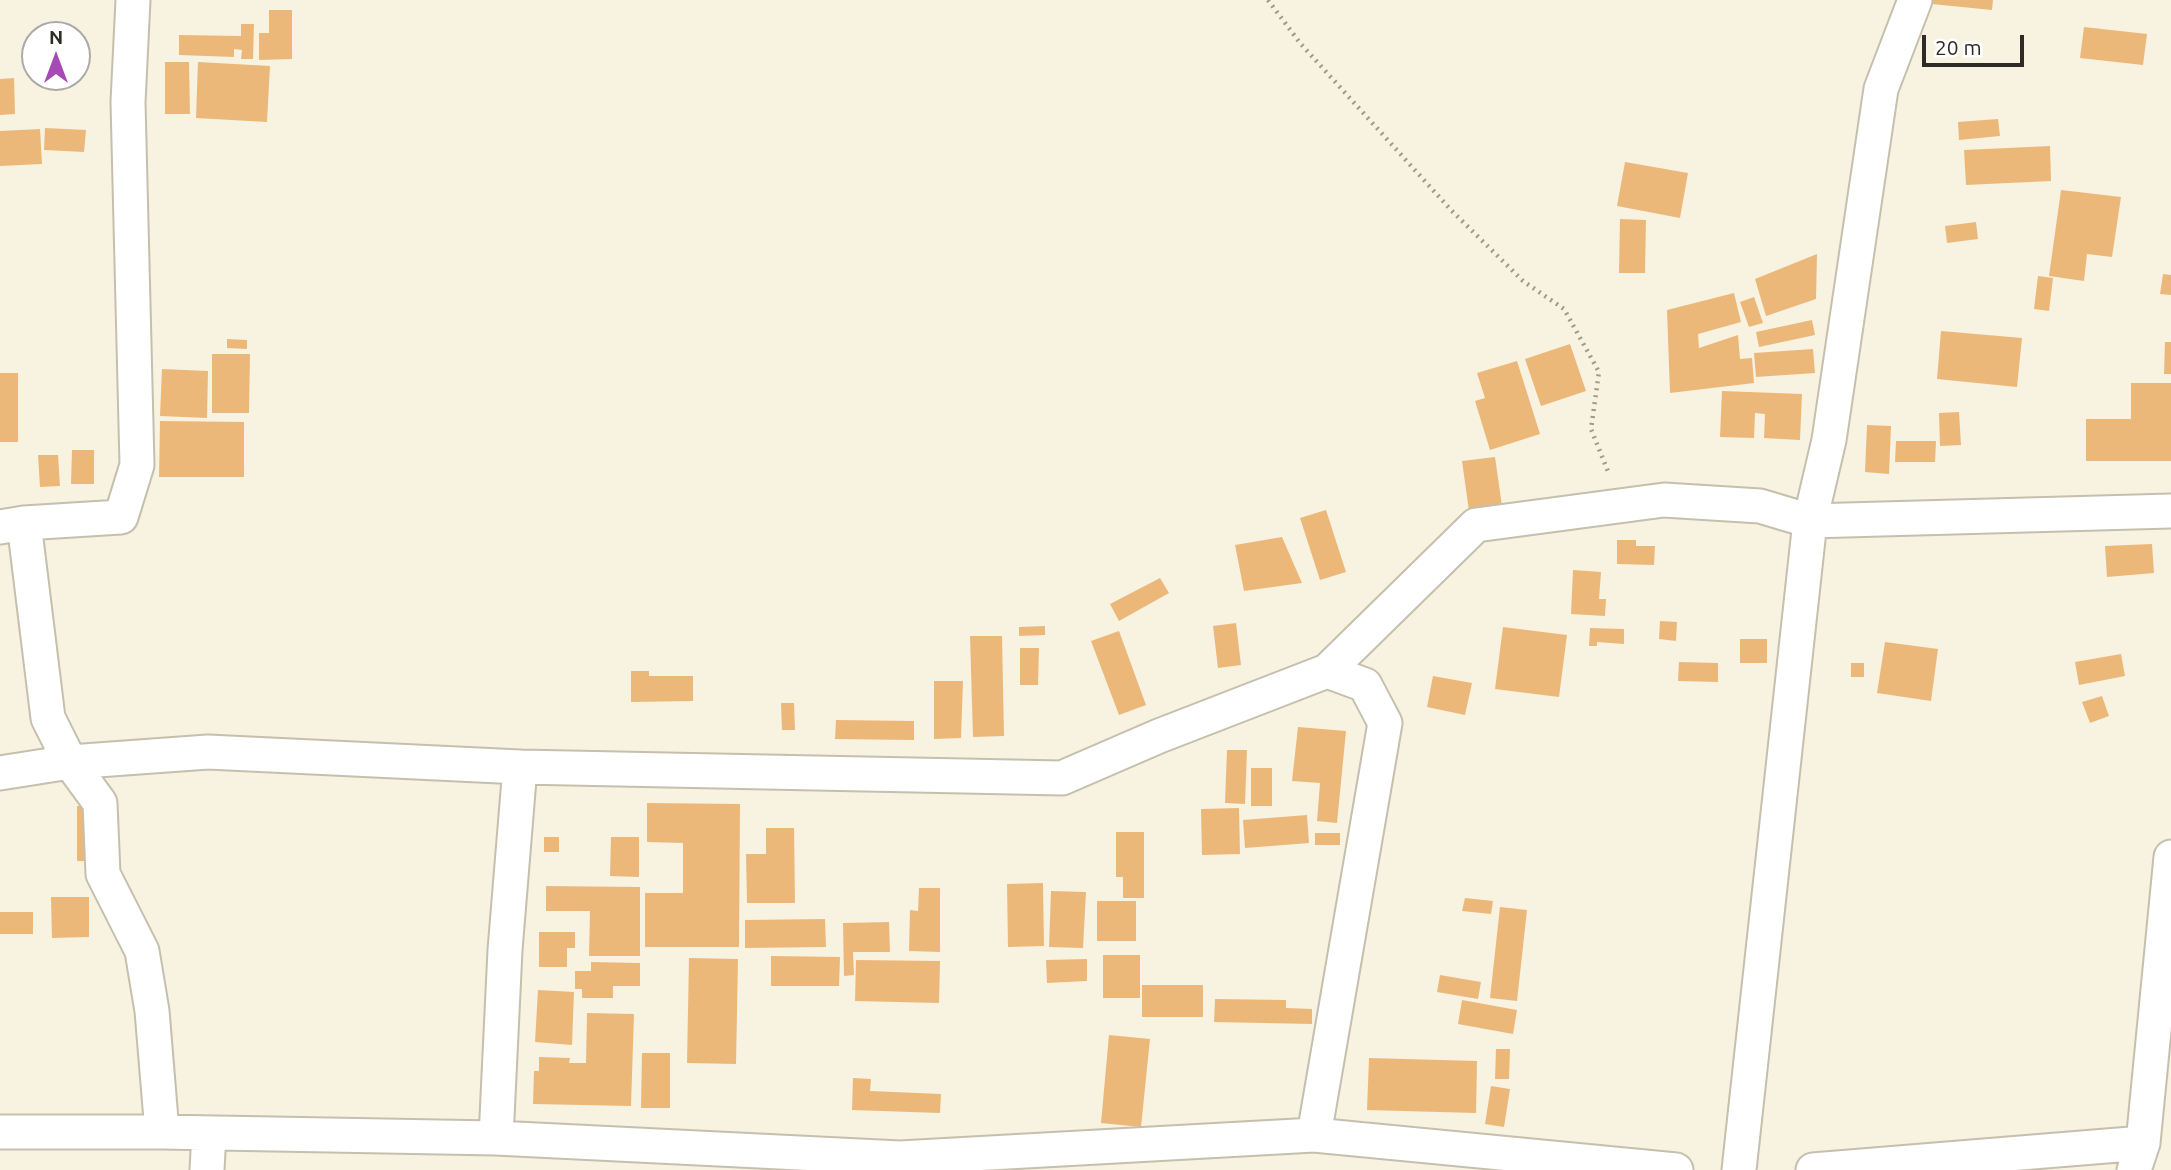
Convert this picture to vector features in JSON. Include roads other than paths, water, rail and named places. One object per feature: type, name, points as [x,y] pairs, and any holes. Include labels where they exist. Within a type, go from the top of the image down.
[{"type":"street","points":[[133,0],[128,102],[138,465],[121,517],[12,525],[48,718],[70,762],[100,803],[103,874],[142,951],[152,1011],[162,1132]]},
{"type":"street","points":[[1739,1170],[1810,522],[1829,440],[1881,89],[1915,0]]},
{"type":"street","points":[[0,773],[70,762],[208,752],[520,767],[1062,778],[1159,736],[1326,671],[1476,525],[1664,500],[1760,506],[1810,522],[2171,511]]},
{"type":"street","points":[[1314,1135],[1385,723],[1365,685],[1326,671]]},
{"type":"street","points":[[496,1138],[505,950],[520,767]]},
{"type":"street","points":[[1814,1170],[2138,1157],[2171,857]]},
{"type":"street","points":[[0,1132],[496,1138],[900,1164],[1314,1135],[1676,1170]]},
{"type":"street","points":[[207,1170],[209,1133]]}]
